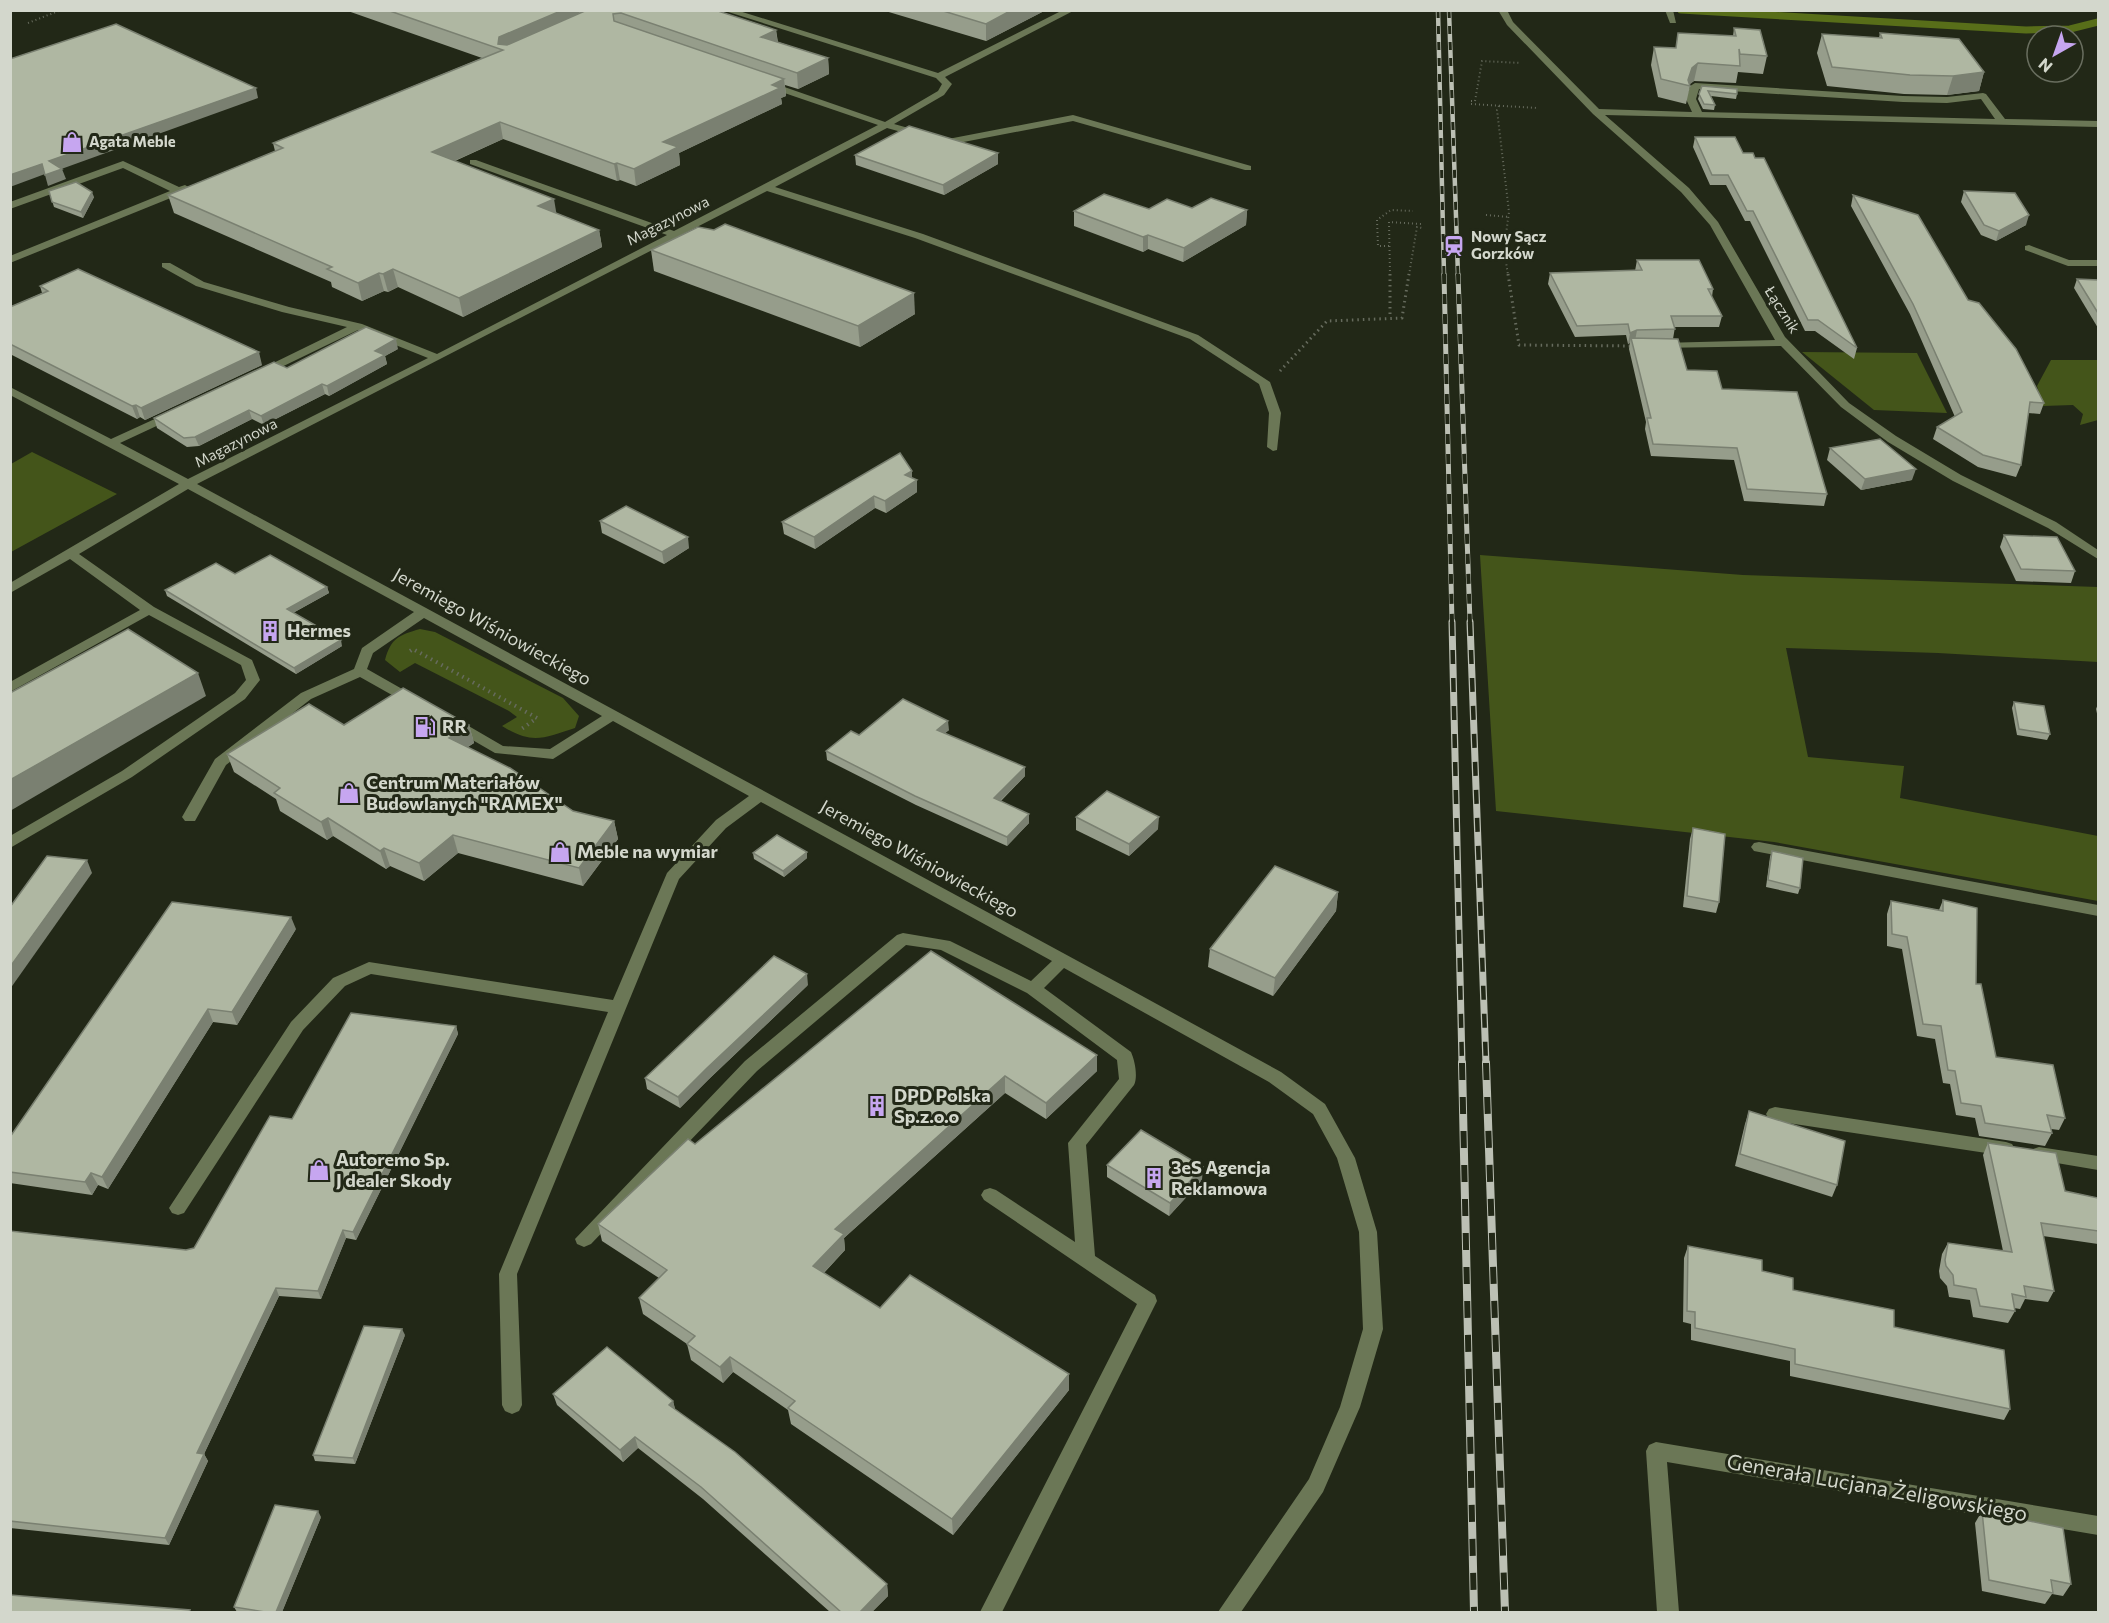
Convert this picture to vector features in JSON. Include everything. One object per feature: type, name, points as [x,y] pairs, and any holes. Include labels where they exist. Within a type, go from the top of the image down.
[{"type":"street","points":[[726,10],[939,76],[1071,10]]},
{"type":"street","name":"Łącznik","points":[[1502,10],[1510,23],[1596,112],[1685,190],[1714,224],[1784,343],[1845,405],[1893,439],[1957,478],[2052,525],[2098,555]]},
{"type":"street","name":"Magazynowa","points":[[10,589],[188,484],[437,358],[886,125],[941,93],[947,84],[939,76]]},
{"type":"street","points":[[753,79],[886,125],[948,142],[1072,118],[1248,168]]},
{"type":"street","points":[[1699,116],[1691,99],[1695,86],[1903,99],[1947,100],[1983,96],[2002,122]]},
{"type":"street","points":[[1596,112],[2098,124]]},
{"type":"street","points":[[473,162],[674,234]]},
{"type":"street","points":[[10,206],[123,164],[179,191]]},
{"type":"street","points":[[10,260],[201,182]]},
{"type":"street","points":[[766,187],[919,237],[1194,337],[1236,361],[1264,382],[1275,413],[1274,447]]},
{"type":"street","points":[[2029,248],[2068,263],[2098,263]]},
{"type":"street","points":[[166,265],[200,284],[286,310],[358,326],[437,358]]},
{"type":"street","points":[[252,378],[358,326]]},
{"type":"street","points":[[1635,346],[1784,343]]},
{"type":"street","name":"Jeremiego Wiśniowieckiego","points":[[10,390],[188,484],[1063,960],[1275,1077],[1319,1109],[1346,1158],[1368,1232],[1373,1329],[1350,1407],[1316,1485],[1229,1612]]},
{"type":"street","points":[[111,443],[190,407]]},
{"type":"street","points":[[10,843],[127,774],[240,696],[253,680],[247,663],[149,610],[70,554]]},
{"type":"street","points":[[10,688],[149,610]]},
{"type":"street","points":[[365,674],[367,651],[423,612]]},
{"type":"street","points":[[190,817],[219,762],[306,696],[365,674],[422,706]]},
{"type":"street","points":[[442,717],[500,750],[553,754],[613,715]]},
{"type":"street","points":[[512,1405],[508,1274],[672,877],[721,824],[761,795]]},
{"type":"street","points":[[1759,847],[2098,911]]},
{"type":"street","points":[[584,1239],[751,1066],[903,939],[944,945],[1033,989],[1125,1057],[1128,1080],[1077,1143],[1086,1260]]},
{"type":"street","points":[[1033,989],[1063,960]]},
{"type":"street","points":[[178,1208],[297,1026],[339,982],[369,968],[618,1007]]},
{"type":"street","points":[[1774,1114],[2098,1163]]},
{"type":"street","points":[[990,1195],[1148,1301],[991,1612]]},
{"type":"street","name":"Generała Lucjana Żeligowskiego","points":[[1668,1612],[1656,1451],[2098,1526]]},
{"type":"path","points":[[20,26],[61,10]]},
{"type":"path","points":[[1528,64],[1482,61],[1475,101],[1471,102],[1538,108]]},
{"type":"path","points":[[1499,106],[1497,110],[1509,217],[1504,249],[1519,345],[1635,346]]},
{"type":"path","points":[[1390,246],[1378,246],[1377,220],[1391,210],[1413,211]]},
{"type":"path","points":[[1486,215],[1509,217]]},
{"type":"path","points":[[1264,382],[1283,368],[1327,321],[1402,318],[1418,227],[1422,226],[1389,222],[1390,318]]},
{"type":"path","points":[[365,674],[413,649],[537,718],[494,747]]},
{"type":"green space","points":[[1802,352],[1917,353],[1947,413],[1874,410]]},
{"type":"green space","points":[[2051,360],[2098,360],[2098,420],[2080,425],[2083,414],[2073,405],[2043,406],[2037,386]]},
{"type":"green space","points":[[32,452],[117,494],[11,552],[11,464]]},
{"type":"green space","points":[[1480,555],[1743,575],[2098,587],[2098,662],[1938,653],[1786,648],[1808,757],[1904,766],[1900,798],[2098,836],[2098,901],[1774,842],[1496,811]]},
{"type":"green space","points":[[420,629],[435,632],[563,698],[579,716],[575,728],[546,737],[522,736],[502,726],[517,717],[509,711],[415,663],[400,672],[385,660],[390,647],[397,638]]},
{"type":"building","points":[[387,10],[563,10],[499,37],[498,44],[507,45],[587,10],[715,10],[776,30],[761,37],[828,58],[797,73],[621,13],[613,14],[614,21],[784,79],[772,85],[780,88],[663,142],[678,147],[634,169],[614,164],[500,122],[432,152],[554,199],[538,206],[599,230],[459,298],[393,269],[358,283],[327,269],[332,267],[168,195],[283,148],[273,143],[503,50]]},
{"type":"building","points":[[940,10],[1012,10],[986,24]]},
{"type":"building","name":"Agata Meble","points":[[116,24],[256,88],[49,161],[62,169],[45,175],[42,164],[10,175],[10,59]]},
{"type":"building","points":[[1734,28],[1760,30],[1767,56],[1740,54],[1739,49],[1740,66],[1698,63],[1692,68],[1688,80],[1690,86],[1661,79],[1654,47],[1676,48],[1678,33],[1736,36]]},
{"type":"building","points":[[1880,33],[1959,39],[1984,72],[1953,76],[1910,75],[1832,67],[1822,34],[1882,38]]},
{"type":"building","points":[[1702,86],[1737,89],[1737,94],[1708,91],[1715,105],[1704,104],[1699,94]]},
{"type":"building","points":[[909,126],[998,153],[943,185],[855,155]]},
{"type":"building","points":[[1695,137],[1735,137],[1743,153],[1753,153],[1755,158],[1764,158],[1857,348],[1818,320],[1808,320],[1753,211],[1747,211],[1728,175],[1712,175]]},
{"type":"building","points":[[76,182],[92,192],[81,212],[52,202],[49,191]]},
{"type":"building","points":[[1964,191],[2015,193],[2029,215],[1999,231],[1984,225]]},
{"type":"building","points":[[1104,194],[1149,209],[1167,199],[1192,208],[1211,198],[1247,210],[1184,248],[1148,235],[1143,237],[1074,211]]},
{"type":"building","points":[[1853,195],[1918,215],[1968,300],[1979,303],[2016,349],[2044,403],[2030,402],[2021,465],[1983,455],[1937,427],[1962,412],[1913,304]]},
{"type":"building","points":[[725,224],[914,293],[858,326],[651,250],[698,227],[714,230]]},
{"type":"building","points":[[1637,260],[1699,260],[1713,289],[1708,289],[1722,316],[1671,316],[1675,329],[1637,330],[1630,333],[1628,324],[1577,326],[1550,273],[1642,270]]},
{"type":"building","points":[[78,269],[259,352],[141,408],[136,405],[132,406],[10,344],[10,307],[48,291],[40,286]]},
{"type":"building","points":[[2077,279],[2098,280],[2098,313]]},
{"type":"building","points":[[366,327],[396,339],[375,351],[385,355],[327,386],[322,384],[261,416],[249,410],[195,437],[184,438],[154,418],[274,362],[287,368]]},
{"type":"building","points":[[1631,338],[1678,339],[1687,370],[1717,371],[1722,389],[1797,392],[1827,494],[1747,489],[1737,448],[1653,444],[1647,418],[1651,418]]},
{"type":"building","points":[[1880,439],[1916,469],[1865,479],[1830,448]]},
{"type":"building","points":[[900,453],[912,471],[905,475],[917,480],[885,501],[874,496],[814,537],[782,522]]},
{"type":"building","points":[[626,506],[688,537],[662,552],[600,521]]},
{"type":"building","points":[[2004,535],[2057,537],[2075,571],[2021,569]]},
{"type":"building","name":"Hermes","points":[[270,555],[327,587],[287,609],[341,640],[294,668],[165,590],[216,563],[235,574]]},
{"type":"building","points":[[128,629],[198,673],[10,780],[10,693]]},
{"type":"building","points":[[403,688],[469,725],[449,738],[510,768],[573,811],[614,821],[579,868],[453,835],[419,863],[384,848],[380,851],[328,818],[321,822],[274,793],[280,788],[227,754],[309,704],[344,725]]},
{"type":"building","points":[[903,699],[948,721],[937,730],[1025,767],[994,798],[1029,814],[1007,837],[915,796],[826,751],[851,731],[859,735]]},
{"type":"building","points":[[2014,702],[2044,706],[2050,734],[2019,729]]},
{"type":"building","points":[[1107,791],[1159,817],[1129,844],[1076,817]]},
{"type":"building","points":[[1693,828],[1725,834],[1719,902],[1687,896]]},
{"type":"building","points":[[777,835],[807,852],[783,871],[753,853]]},
{"type":"building","points":[[1772,851],[1803,858],[1800,888],[1768,880]]},
{"type":"building","points":[[47,856],[87,860],[10,967],[10,907]]},
{"type":"building","points":[[1275,866],[1338,892],[1275,978],[1210,949]]},
{"type":"building","points":[[1943,900],[1977,908],[1976,984],[1981,984],[1996,1057],[2053,1065],[2065,1118],[2047,1115],[2052,1133],[1985,1123],[1981,1106],[1961,1103],[1955,1071],[1948,1070],[1941,1026],[1923,1024],[1907,937],[1892,934],[1891,901],[1943,911]]},
{"type":"building","points":[[172,902],[291,917],[232,1012],[208,1009],[102,1177],[91,1173],[85,1182],[10,1172],[10,1137]]},
{"type":"building","points":[[931,951],[1097,1055],[1046,1103],[1005,1076],[835,1229],[844,1234],[813,1266],[880,1308],[910,1275],[1069,1374],[952,1519],[788,1408],[795,1401],[730,1357],[720,1367],[687,1344],[695,1336],[639,1298],[667,1270],[598,1224],[688,1139],[695,1144]]},
{"type":"building","points":[[774,956],[807,974],[678,1097],[645,1078]]},
{"type":"building","points":[[351,1013],[456,1026],[353,1232],[343,1230],[318,1291],[276,1288],[197,1453],[204,1454],[165,1538],[10,1521],[10,1231],[186,1250],[194,1248],[270,1116],[292,1119]]},
{"type":"building","points":[[1749,1111],[1845,1141],[1837,1185],[1740,1154]]},
{"type":"building","name":"3eS Agencja Reklamowa","points":[[1141,1130],[1203,1167],[1170,1203],[1107,1165]]},
{"type":"building","points":[[1988,1143],[2056,1153],[2065,1191],[2098,1198],[2098,1231],[2041,1223],[2054,1291],[2024,1286],[2026,1297],[2012,1294],[2015,1311],[1980,1306],[1976,1289],[1954,1285],[1953,1275],[1946,1266],[1945,1260],[1948,1243],[2012,1252]]},
{"type":"building","points":[[1688,1246],[1762,1260],[1762,1271],[1793,1278],[1793,1290],[1894,1310],[1894,1327],[2004,1350],[2010,1409],[1795,1364],[1795,1349],[1695,1328],[1695,1312],[1687,1311]]},
{"type":"building","points":[[364,1326],[402,1329],[353,1458],[313,1455]]},
{"type":"building","points":[[607,1347],[673,1401],[669,1405],[735,1452],[887,1584],[860,1612],[841,1612],[701,1487],[635,1437],[620,1450],[553,1394]]},
{"type":"building","points":[[275,1505],[318,1511],[276,1612],[234,1607]]},
{"type":"building","points":[[1982,1511],[2063,1528],[2071,1584],[2051,1580],[2053,1593],[1989,1580]]},
{"type":"building","points":[[10,1595],[190,1610],[189,1612],[10,1612]]},
{"type":"waterway","name":"Łącznik","points":[[1681,10],[2026,30],[2070,29],[2098,22]]},
{"type":"railway","points":[[1438,10],[1444,275]]},
{"type":"railway","points":[[1449,10],[1458,275]]},
{"type":"railway","points":[[1444,274],[1452,623]]},
{"type":"railway","points":[[1458,274],[1470,623]]},
{"type":"railway","points":[[1452,622],[1462,1064]]},
{"type":"railway","points":[[1470,622],[1486,1064]]},
{"type":"railway","points":[[1462,1063],[1474,1612]]},
{"type":"railway","points":[[1486,1063],[1505,1612]]},
{"type":"place","name":"Agata Meble","points":[[72,142]]},
{"type":"place","name":"Nowy Sącz Gorzków","points":[[1454,246]]},
{"type":"place","name":"Hermes","points":[[270,631]]},
{"type":"place","name":"RR","points":[[425,727]]},
{"type":"place","name":"Centrum Materiałów Budowlanych \"RAMEX\"","points":[[349,793]]},
{"type":"place","name":"Meble na wymiar","points":[[560,852]]},
{"type":"place","name":"DPD Polska Sp.z.o.o","points":[[877,1106]]},
{"type":"place","name":"Autoremo Sp. J dealer Skody","points":[[319,1170]]},
{"type":"place","name":"3eS Agencja Reklamowa","points":[[1154,1178]]}]
